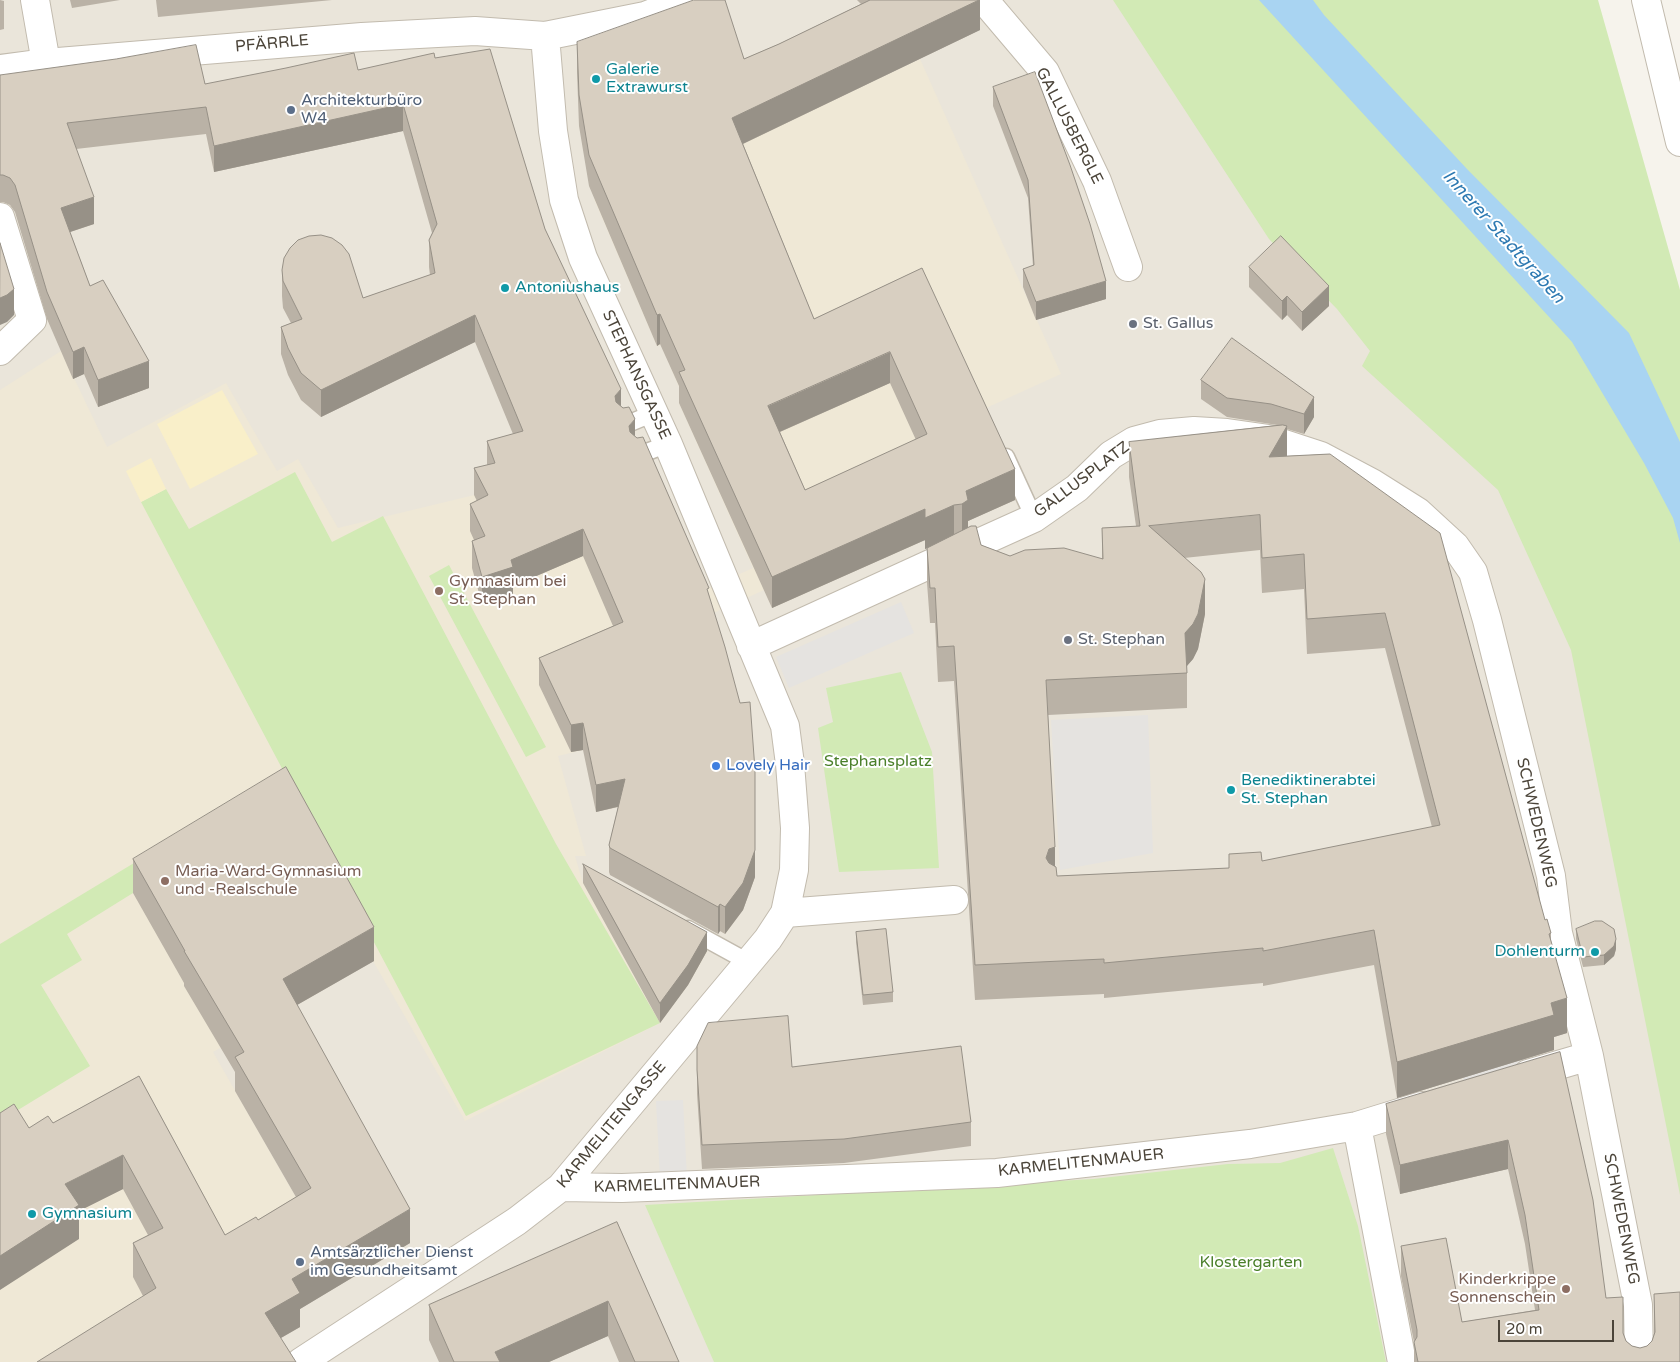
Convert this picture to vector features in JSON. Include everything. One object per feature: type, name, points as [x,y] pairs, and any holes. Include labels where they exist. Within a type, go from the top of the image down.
[{"type":"street","points":[[35,0],[46,63]]},
{"type":"street","name":"PFÄRRLE","points":[[0,69],[46,63],[362,37],[474,31],[545,36],[645,16],[686,0]]},
{"type":"street","name":"GALLUSBERGLE","points":[[984,0],[1045,72],[1097,181],[1128,267]]},
{"type":"street","points":[[1646,0],[1680,142]]},
{"type":"street","name":"STEPHANSGASSE","points":[[545,36],[553,131],[564,200],[583,258],[668,444],[751,646]]},
{"type":"street","points":[[0,217],[32,320],[0,351]]},
{"type":"street","name":"GALLUSPLATZ","points":[[751,646],[1034,518],[1077,488],[1111,456],[1134,440],[1169,433],[1227,433]]},
{"type":"street","name":"SCHWEDENWEG","points":[[1227,433],[1269,439],[1321,456],[1372,483],[1418,512],[1455,546],[1473,572],[1551,876],[1558,933],[1589,1056],[1638,1305],[1639,1362]]},
{"type":"street","points":[[750,962],[768,939],[785,912],[794,870],[795,828],[785,726],[751,646]]},
{"type":"street","points":[[785,912],[961,900]]},
{"type":"street","name":"KARMELITENGASSE","points":[[301,1362],[329,1354],[562,1187],[750,962]]},
{"type":"street","points":[[1505,1081],[1589,1056]]},
{"type":"street","name":"KARMELITENMAUER","points":[[562,1187],[622,1188],[997,1173],[1250,1144],[1357,1126],[1450,1098]]},
{"type":"street","points":[[1357,1126],[1402,1362]]},
{"type":"lane","points":[[625,425],[654,413]]},
{"type":"lane","points":[[999,442],[1034,518]]},
{"type":"lane","points":[[639,455],[668,444]]},
{"type":"lane","points":[[673,921],[750,962]]},
{"type":"shaded area","points":[[0,0],[1189,0],[1624,515],[1680,823],[1680,1362],[0,1362]]},
{"type":"shaded area","name":"Gymnasium bei St. Stephan","points":[[920,59],[1061,374],[984,409],[1017,499],[772,608],[764,590],[707,616],[607,744],[558,756],[586,856],[575,856],[583,883],[707,952],[688,985],[660,1023],[465,1121],[373,961],[213,1052],[310,1222],[92,1362],[0,1362],[0,390],[61,351],[107,447],[226,383],[277,471],[298,459],[338,528],[495,490],[699,592],[753,568],[679,403],[685,401],[661,345],[657,346],[594,199],[706,161]]},
{"type":"shaded area","points":[[901,602],[914,633],[789,688],[776,657]]},
{"type":"shaded area","points":[[1148,715],[1153,853],[1060,870],[1051,720]]},
{"type":"shaded area","points":[[1523,1054],[1526,1065],[1465,1086],[1462,1074]]},
{"type":"shaded area","points":[[683,1100],[687,1178],[660,1178],[656,1101]]},
{"type":"green space","points":[[1113,0],[1598,0],[1680,290],[1680,1195],[1571,650],[1498,490],[1362,366],[1370,351],[1337,309],[1269,239]]},
{"type":"green space","points":[[295,472],[332,542],[383,516],[556,844],[660,1023],[466,1116],[141,502],[166,489],[189,529]]},
{"type":"green space","points":[[449,565],[546,747],[526,757],[429,576]]},
{"type":"green space","name":"Stephansplatz","points":[[901,672],[932,752],[939,868],[839,872],[818,728],[833,722],[826,688]]},
{"type":"green space","points":[[273,779],[133,893],[67,934],[82,960],[41,985],[90,1066],[0,1121],[0,944]]},
{"type":"green space","name":"Klostergarten","points":[[1333,1148],[1358,1226],[1386,1362],[714,1362],[645,1205],[1093,1179],[1228,1164],[1280,1163]]},
{"type":"sand","points":[[222,390],[258,454],[190,489],[157,424]]},
{"type":"sand","points":[[151,458],[166,489],[141,502],[126,471]]},
{"type":"water","name":"Innerer Stadtgraben","points":[[1259,0],[1313,0],[1324,15],[1467,169],[1629,333],[1680,442],[1680,543],[1673,518],[1644,463],[1572,342]]},
{"type":"building","points":[[694,0],[725,0],[744,59],[870,0],[979,0],[732,118],[814,319],[922,268],[1015,469],[966,491],[968,500],[962,504],[954,505],[925,518],[925,509],[772,577],[679,372],[685,370],[660,314],[657,315],[589,155],[579,95],[577,42]],"holes":[[[890,352],[927,434],[805,490],[768,406]]]},
{"type":"building","points":[[196,45],[205,84],[354,53],[358,70],[434,53],[435,58],[490,49],[545,229],[621,389],[615,396],[616,402],[623,408],[629,407],[635,419],[629,426],[630,432],[637,438],[643,437],[709,588],[707,589],[740,703],[750,702],[755,770],[755,850],[743,883],[725,907],[720,904],[718,907],[610,848],[609,845],[625,779],[596,785],[583,723],[571,725],[539,658],[623,622],[583,529],[511,560],[513,567],[482,577],[472,541],[485,536],[470,504],[488,495],[474,468],[495,463],[487,441],[523,431],[475,315],[321,390],[301,373],[288,348],[281,327],[302,319],[283,281],[282,270],[284,258],[298,240],[309,236],[321,235],[332,238],[342,245],[349,254],[363,298],[435,273],[429,240],[437,224],[403,104],[214,146],[206,107],[67,123],[94,197],[61,208],[90,286],[103,280],[149,361],[98,380],[84,347],[73,352],[47,292],[15,185],[10,178],[0,175],[0,75],[116,59]]},
{"type":"building","points":[[1035,72],[1070,165],[1090,224],[1106,281],[1036,302],[1023,269],[1034,265],[1028,180],[993,87]]},
{"type":"building","points":[[1281,236],[1329,286],[1302,312],[1287,296],[1282,301],[1249,267]]},
{"type":"building","points":[[0,243],[14,289],[0,298]]},
{"type":"building","points":[[1232,338],[1314,397],[1304,414],[1271,404],[1227,398],[1201,380]]},
{"type":"building","points":[[1287,426],[1269,457],[1330,454],[1440,533],[1545,920],[1547,919],[1551,933],[1549,934],[1567,998],[1551,1003],[1554,1015],[1397,1062],[1374,930],[1263,951],[1263,948],[1104,963],[1104,959],[975,965],[954,646],[938,647],[935,588],[930,588],[927,548],[971,526],[976,526],[981,545],[1010,556],[1025,550],[1064,548],[1103,559],[1102,528],[1140,526],[1129,442]],"holes":[[[1260,515],[1262,558],[1304,554],[1307,619],[1385,613],[1440,825],[1262,861],[1261,852],[1229,854],[1229,868],[1057,876],[1056,867],[1049,863],[1046,858],[1049,849],[1055,847],[1046,680],[1187,673],[1185,633],[1193,624],[1198,614],[1205,579],[1201,572],[1149,526]]]},
{"type":"building","points":[[286,767],[374,927],[283,979],[410,1209],[292,1279],[300,1293],[265,1313],[296,1362],[37,1362],[156,1288],[133,1243],[163,1228],[123,1155],[65,1184],[79,1205],[0,1256],[0,1113],[14,1104],[29,1128],[48,1116],[53,1123],[139,1076],[225,1235],[256,1217],[258,1220],[311,1188],[235,1057],[244,1052],[184,951],[133,859]]},
{"type":"building","points":[[583,864],[707,932],[688,965],[660,1003]]},
{"type":"building","points":[[1595,921],[1602,921],[1614,929],[1616,939],[1614,946],[1604,955],[1583,957],[1576,929]]},
{"type":"building","points":[[886,929],[893,992],[863,995],[856,932]]},
{"type":"building","points":[[788,1016],[792,1067],[961,1046],[971,1122],[844,1139],[702,1145],[697,1046],[708,1023]]},
{"type":"building","points":[[1560,1052],[1593,1200],[1606,1298],[1623,1297],[1623,1333],[1626,1341],[1632,1346],[1640,1348],[1647,1346],[1652,1341],[1655,1332],[1654,1294],[1680,1292],[1680,1362],[1418,1362],[1414,1342],[1417,1337],[1417,1330],[1401,1246],[1446,1238],[1462,1322],[1539,1310],[1525,1215],[1508,1140],[1400,1165],[1386,1104]]},
{"type":"building","points":[[617,1222],[679,1362],[635,1362],[608,1301],[495,1352],[500,1362],[454,1362],[429,1305]]},
{"type":"place","name":"Galerie Extrawurst","points":[[596,79]]},
{"type":"place","name":"Architekturbüro W4","points":[[291,110]]},
{"type":"place","name":"Antoniushaus","points":[[505,288]]},
{"type":"place","name":"St. Gallus","points":[[1133,324]]},
{"type":"place","name":"Gymnasium bei St. Stephan","points":[[439,591]]},
{"type":"place","name":"St. Stephan","points":[[1068,640]]},
{"type":"place","name":"Lovely Hair","points":[[716,766]]},
{"type":"place","name":"Benediktinerabtei St. Stephan","points":[[1231,790]]},
{"type":"place","name":"Maria-Ward-Gymnasium und -Realschule","points":[[165,881]]},
{"type":"place","name":"Dohlenturm","points":[[1595,952]]},
{"type":"place","name":"Gymnasium","points":[[32,1214]]},
{"type":"place","name":"Amtsärztlicher Dienst im Gesundheitsamt","points":[[300,1262]]},
{"type":"place","name":"Kinderkrippe Sonnenschein","points":[[1566,1289]]}]
